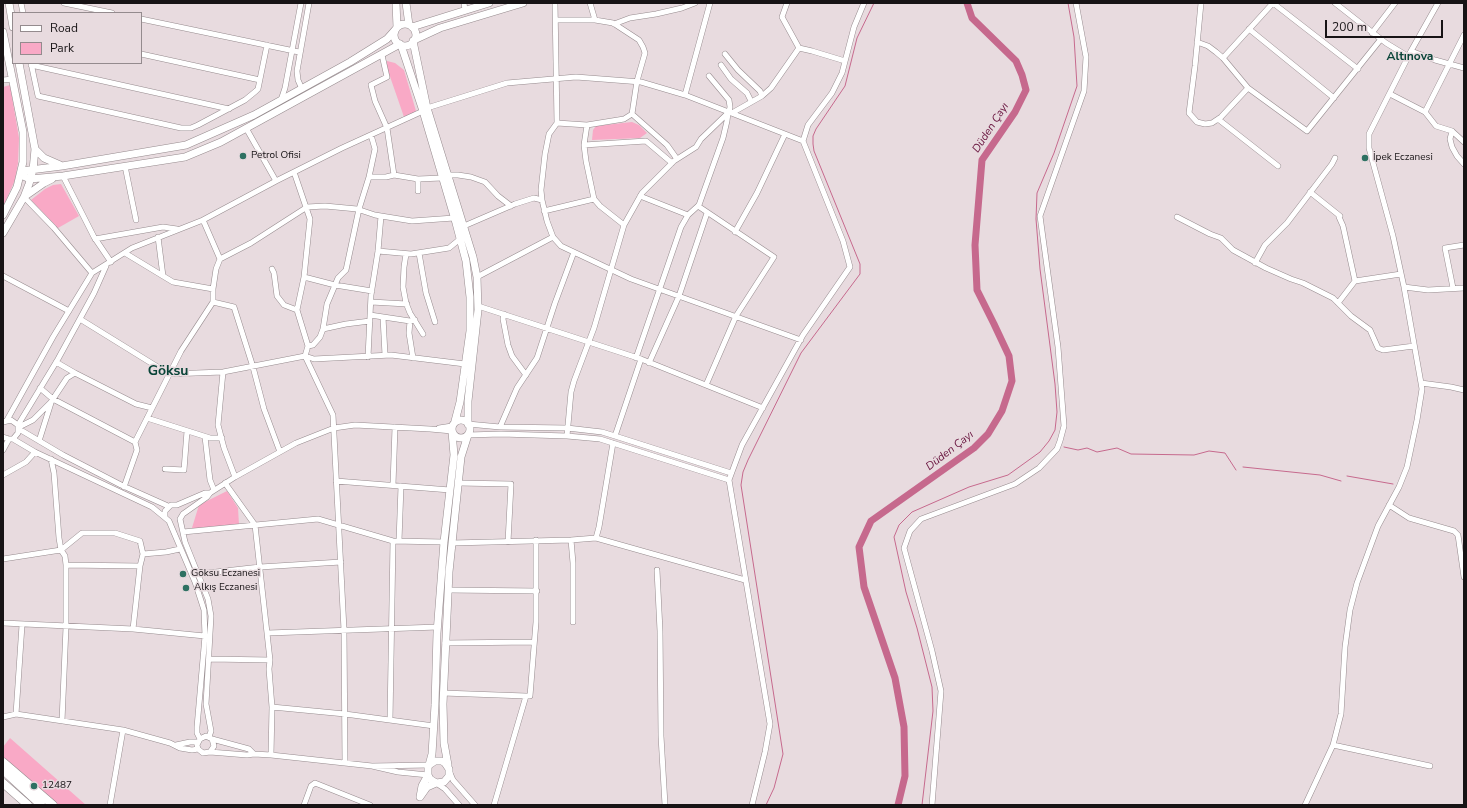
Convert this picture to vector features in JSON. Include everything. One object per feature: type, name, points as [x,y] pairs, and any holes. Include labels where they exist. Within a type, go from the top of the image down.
[{"type":"highway","points":[[3,762],[53,805]]},
{"type":"highway","points":[[3,770],[41,805]]},
{"type":"highway","points":[[3,783],[28,805]]},
{"type":"main road","points":[[9,3],[12,22]]},
{"type":"main road","points":[[396,3],[396,29],[394,36],[400,44],[425,110],[445,177],[454,218],[466,261],[470,297],[470,331],[460,402],[453,428],[454,456],[444,542],[432,754],[427,772],[428,775],[422,786],[420,798]]},
{"type":"main road","points":[[406,3],[411,26],[415,33],[414,41],[425,110]]},
{"type":"main road","points":[[22,173],[186,145],[254,115],[302,89],[387,39],[403,24],[411,26],[465,7],[489,3]]},
{"type":"main road","points":[[22,173],[30,179],[60,176],[185,157],[221,142],[400,44],[406,45],[440,28],[523,3]]},
{"type":"main road","points":[[3,32],[23,132],[24,162],[17,187],[3,215]]},
{"type":"main road","points":[[3,233],[24,197],[33,170],[35,149],[19,64]]},
{"type":"main road","points":[[35,149],[44,158],[62,166]]},
{"type":"main road","points":[[24,197],[44,183],[60,176]]},
{"type":"main road","points":[[417,805],[427,787],[436,783],[444,782],[449,776],[444,743],[443,693],[448,590],[461,457],[470,429],[468,424],[468,401],[478,306],[477,277],[474,257],[445,177]]},
{"type":"main road","points":[[453,428],[461,420],[468,424]]},
{"type":"main road","points":[[453,428],[454,435],[459,438],[468,435]]},
{"type":"main road","points":[[429,765],[432,762],[439,760],[445,763],[449,769]]},
{"type":"main road","points":[[428,775],[430,779],[436,783]]},
{"type":"street","points":[[64,3],[107,12]]},
{"type":"street","points":[[280,100],[285,88],[301,3]]},
{"type":"street","points":[[302,89],[298,80],[297,70],[309,3]]},
{"type":"street","points":[[555,3],[557,123],[548,134],[540,190],[544,211],[553,237],[561,246],[631,279],[801,340]]},
{"type":"street","points":[[590,3],[595,20]]},
{"type":"street","points":[[614,24],[630,18],[656,14],[682,8],[695,3]]},
{"type":"street","points":[[685,95],[710,3]]},
{"type":"street","points":[[787,3],[782,17],[799,48],[845,61]]},
{"type":"street","points":[[752,805],[770,724],[729,480],[742,445],[801,340],[850,267],[843,241],[802,141],[808,126],[832,93],[842,73],[854,27],[864,3]]},
{"type":"street","points":[[932,805],[941,691],[932,651],[904,548],[910,532],[921,519],[1015,484],[1039,468],[1057,449],[1060,441],[1064,426],[1058,347],[1040,216],[1084,91],[1086,57],[1076,3]]},
{"type":"street","points":[[1200,3],[1195,66],[1189,113],[1197,122],[1212,124],[1248,88]]},
{"type":"street","points":[[1223,58],[1273,3],[1358,68]]},
{"type":"street","points":[[1372,33],[1395,3]]},
{"type":"street","points":[[1305,805],[1333,745],[1341,714],[1345,647],[1350,610],[1362,568],[1378,526],[1407,467],[1417,420],[1422,388],[1404,287],[1393,236],[1369,148],[1369,134],[1411,51],[1438,3]]},
{"type":"street","points":[[1337,4],[1380,39],[1409,57]]},
{"type":"street","points":[[142,19],[300,52]]},
{"type":"street","points":[[556,20],[595,20],[614,24],[638,40],[645,53],[637,81],[632,114],[624,119],[587,125],[557,123]]},
{"type":"street","points":[[1249,29],[1334,98]]},
{"type":"street","points":[[1425,112],[1464,35]]},
{"type":"street","points":[[1197,42],[1208,46],[1223,58],[1248,88],[1307,132],[1380,39]]},
{"type":"street","points":[[230,109],[31,64],[38,96],[181,128],[192,128],[230,109],[256,91],[260,80],[267,45]]},
{"type":"street","points":[[567,436],[571,392],[574,381],[589,342],[612,270],[624,225],[640,196],[677,158],[696,147],[701,139],[729,113],[762,96],[780,76],[799,48]]},
{"type":"street","points":[[1411,51],[1464,68]]},
{"type":"street","points":[[142,54],[260,80]]},
{"type":"street","points":[[725,54],[738,70],[760,91],[762,96]]},
{"type":"street","points":[[382,55],[387,77],[371,85],[375,101],[387,128],[394,175]]},
{"type":"street","points":[[721,65],[731,78],[747,93],[751,101]]},
{"type":"street","points":[[615,436],[638,359],[681,227],[688,215],[699,205],[723,138],[730,106],[728,100],[709,76]]},
{"type":"street","points":[[453,428],[430,429],[356,425],[334,428],[296,443],[212,491],[177,505],[168,506],[124,487],[39,441],[18,427],[15,422],[4,421],[92,273],[132,248],[203,220],[294,172],[425,110],[507,83],[576,77],[637,81],[685,95],[802,141]]},
{"type":"street","points":[[3,80],[13,79]]},
{"type":"street","points":[[1390,94],[1425,112],[1436,126],[1452,131],[1464,142]]},
{"type":"street","points":[[632,114],[666,145],[677,158]]},
{"type":"street","points":[[1218,119],[1278,166]]},
{"type":"street","points":[[587,125],[584,146],[594,199],[600,206],[624,225]]},
{"type":"street","points":[[246,128],[276,181]]},
{"type":"street","points":[[1452,131],[1450,139],[1452,147],[1464,164]]},
{"type":"street","points":[[736,232],[757,193],[785,134]]},
{"type":"street","points":[[308,346],[313,345],[320,337],[323,329],[327,304],[338,278],[346,270],[359,209],[369,177],[375,149],[371,136]]},
{"type":"street","points":[[584,146],[646,141],[672,163]]},
{"type":"street","points":[[1255,263],[1265,245],[1287,223],[1335,158]]},
{"type":"street","points":[[125,166],[136,220]]},
{"type":"street","points":[[294,172],[307,207],[310,220],[304,277],[298,310],[308,346],[305,356],[333,415],[344,630],[345,763]]},
{"type":"street","points":[[369,177],[386,177],[394,175],[418,179],[465,176],[485,182],[498,196],[511,206]]},
{"type":"street","points":[[60,176],[109,263]]},
{"type":"street","points":[[418,179],[418,191]]},
{"type":"street","points":[[1310,192],[1339,217],[1343,226],[1355,281]]},
{"type":"street","points":[[640,196],[688,215]]},
{"type":"street","points":[[24,197],[54,228],[92,273]]},
{"type":"street","points":[[464,226],[534,198],[542,200]]},
{"type":"street","points":[[544,211],[594,199]]},
{"type":"street","points":[[134,442],[181,351],[214,302],[213,290],[216,269],[220,259],[251,243],[307,207],[325,206],[359,209],[381,216],[412,221],[454,218]]},
{"type":"street","points":[[698,206],[774,257],[736,316],[706,385]]},
{"type":"street","points":[[649,363],[679,296],[707,212]]},
{"type":"street","points":[[368,357],[372,291],[381,216]]},
{"type":"street","points":[[1177,217],[1221,238],[1233,250],[1255,263],[1303,283],[1332,298],[1351,316],[1370,330],[1378,348],[1383,350],[1414,346]]},
{"type":"street","points":[[203,220],[220,259]]},
{"type":"street","points":[[96,239],[163,227],[180,229]]},
{"type":"street","points":[[158,237],[164,276]]},
{"type":"street","points":[[477,277],[553,237]]},
{"type":"street","points":[[378,251],[406,254],[419,253],[449,248],[460,238]]},
{"type":"street","points":[[1453,288],[1445,248],[1464,245]]},
{"type":"street","points":[[500,427],[518,388],[537,358],[574,252]]},
{"type":"street","points":[[125,253],[173,282],[213,290]]},
{"type":"street","points":[[419,253],[426,293],[435,322]]},
{"type":"street","points":[[406,254],[403,287],[413,321],[423,334]]},
{"type":"street","points":[[3,450],[11,439],[16,436],[18,427],[56,362],[109,263]]},
{"type":"street","points":[[272,269],[274,272],[277,296],[284,305],[298,310]]},
{"type":"street","points":[[1338,303],[1355,281],[1401,274]]},
{"type":"street","points":[[3,276],[69,311]]},
{"type":"street","points":[[304,277],[335,285],[372,291]]},
{"type":"street","points":[[1404,287],[1428,290],[1464,288]]},
{"type":"street","points":[[214,302],[234,307],[253,367],[264,409],[280,452]]},
{"type":"street","points":[[371,302],[407,304]]},
{"type":"street","points":[[478,306],[638,359],[763,408]]},
{"type":"street","points":[[504,314],[503,319],[508,345],[512,356],[526,375]]},
{"type":"street","points":[[323,329],[370,318],[383,317],[413,321]]},
{"type":"street","points":[[383,317],[385,355]]},
{"type":"street","points":[[80,318],[169,374],[223,372],[305,356],[314,359],[385,355],[465,364]]},
{"type":"street","points":[[413,321],[409,333],[413,358]]},
{"type":"street","points":[[56,362],[136,404],[152,408]]},
{"type":"street","points":[[223,372],[218,426],[235,477]]},
{"type":"street","points":[[18,427],[33,420],[52,401],[67,378],[75,373]]},
{"type":"street","points":[[1421,383],[1464,390]]},
{"type":"street","points":[[40,388],[52,401],[134,442],[137,450],[124,487]]},
{"type":"street","points":[[39,441],[52,401]]},
{"type":"street","points":[[147,418],[205,437],[222,438]]},
{"type":"street","points":[[468,424],[500,427],[567,428],[602,432],[731,473]]},
{"type":"street","points":[[393,485],[395,427]]},
{"type":"street","points":[[165,469],[184,470],[187,431]]},
{"type":"street","points":[[468,435],[501,434],[567,436],[600,439],[729,480]]},
{"type":"street","points":[[3,437],[11,439],[35,452],[152,507],[168,519],[175,522],[207,497],[212,491]]},
{"type":"street","points":[[205,437],[212,491]]},
{"type":"street","points":[[596,538],[613,443]]},
{"type":"street","points":[[3,475],[26,462],[35,452]]},
{"type":"street","points":[[51,459],[54,473],[59,538],[61,550],[65,556],[66,565],[66,627],[62,721]]},
{"type":"street","points":[[336,480],[450,490]]},
{"type":"street","points":[[225,483],[255,525],[270,660],[269,669],[272,707],[271,755]]},
{"type":"street","points":[[458,483],[510,484],[508,542]]},
{"type":"street","points":[[399,542],[401,486]]},
{"type":"street","points":[[177,505],[181,508],[185,542],[208,599],[211,616],[210,659],[206,704],[211,738],[214,746],[210,752]]},
{"type":"street","points":[[1389,505],[1409,518],[1454,531],[1458,535],[1464,577]]},
{"type":"street","points":[[168,506],[165,511],[204,610],[205,636],[197,727],[199,740],[198,748]]},
{"type":"street","points":[[183,532],[318,519],[393,541],[444,542]]},
{"type":"street","points":[[3,559],[61,550],[82,533],[115,533],[140,541],[143,554],[140,566],[133,629]]},
{"type":"street","points":[[452,543],[596,538],[745,580]]},
{"type":"street","points":[[443,693],[530,696],[537,591],[536,540]]},
{"type":"street","points":[[571,540],[573,563],[573,622]]},
{"type":"street","points":[[390,720],[393,541]]},
{"type":"street","points":[[143,554],[166,552],[180,548]]},
{"type":"street","points":[[198,574],[260,567],[341,562]]},
{"type":"street","points":[[66,565],[140,566]]},
{"type":"street","points":[[657,570],[661,736],[665,805]]},
{"type":"street","points":[[448,590],[537,591]]},
{"type":"street","points":[[3,623],[133,629],[205,636]]},
{"type":"street","points":[[16,714],[22,625]]},
{"type":"street","points":[[268,633],[438,627]]},
{"type":"street","points":[[446,643],[534,642]]},
{"type":"street","points":[[210,659],[270,660]]},
{"type":"street","points":[[494,805],[526,696]]},
{"type":"street","points":[[272,707],[345,714],[434,726]]},
{"type":"street","points":[[4,718],[16,714],[123,730],[176,745],[180,748],[192,750],[198,748]]},
{"type":"street","points":[[110,805],[123,730]]},
{"type":"street","points":[[176,745],[199,740],[202,737],[211,738],[249,749],[254,754]]},
{"type":"street","points":[[1333,745],[1430,766]]},
{"type":"street","points":[[198,748],[203,753],[210,752],[271,755],[372,766],[398,772],[428,775]]},
{"type":"street","points":[[372,766],[429,765]]},
{"type":"street","points":[[449,769],[453,780],[475,805]]},
{"type":"street","points":[[304,805],[310,786],[315,783],[370,805]]},
{"type":"street","points":[[436,783],[445,789],[459,805]]},
{"type":"green space","points":[[387,61],[395,63],[404,70],[416,111],[415,114],[404,117],[386,65]]},
{"type":"green space","points":[[10,85],[19,138],[18,163],[15,180],[3,207],[3,87]]},
{"type":"green space","points":[[632,122],[639,125],[647,133],[640,138],[592,140],[593,130],[596,126]]},
{"type":"green space","points":[[61,184],[79,216],[58,228],[31,200],[45,189],[53,185]]},
{"type":"green space","points":[[227,491],[238,508],[239,525],[191,531],[199,505]]},
{"type":"green space","points":[[10,738],[86,805],[54,805],[3,757],[3,747]]},
{"type":"waterway","points":[[766,805],[774,788],[783,754],[741,485],[743,472],[748,460],[801,353],[860,274],[860,264],[814,151],[813,136],[816,129],[845,86],[857,38],[874,3]]},
{"type":"waterway","name":"Düden Çayı","points":[[898,805],[905,776],[904,727],[895,678],[864,587],[859,547],[871,521],[974,448],[988,434],[1002,411],[1012,381],[1009,356],[977,290],[975,245],[982,160],[1015,112],[1026,90],[1016,61],[972,18],[967,3]]},
{"type":"waterway","points":[[922,805],[933,711],[932,687],[906,592],[894,537],[899,525],[912,512],[969,487],[1008,475],[1040,452],[1049,441],[1055,430],[1057,412],[1055,384],[1040,269],[1036,219],[1037,193],[1054,153],[1077,86],[1074,37],[1068,3]]},
{"type":"waterway","points":[[1064,447],[1078,450],[1087,448],[1097,452],[1117,448],[1131,454],[1194,455],[1209,451],[1225,453],[1236,470]]},
{"type":"waterway","points":[[1243,467],[1320,475],[1341,481]]},
{"type":"waterway","points":[[1347,476],[1393,484]]},
{"type":"place","name":"Petrol Ofisi","points":[[243,156]]},
{"type":"place","name":"İpek Eczanesi","points":[[1365,158]]},
{"type":"place","name":"Göksu Eczanesi","points":[[183,574]]},
{"type":"place","name":"Alkış Eczanesi","points":[[186,588]]},
{"type":"place","name":"12487","points":[[34,786]]},
{"type":"district","name":"Altınova","points":[[1410,57]]},
{"type":"district","name":"Göksu","points":[[168,372]]}]
